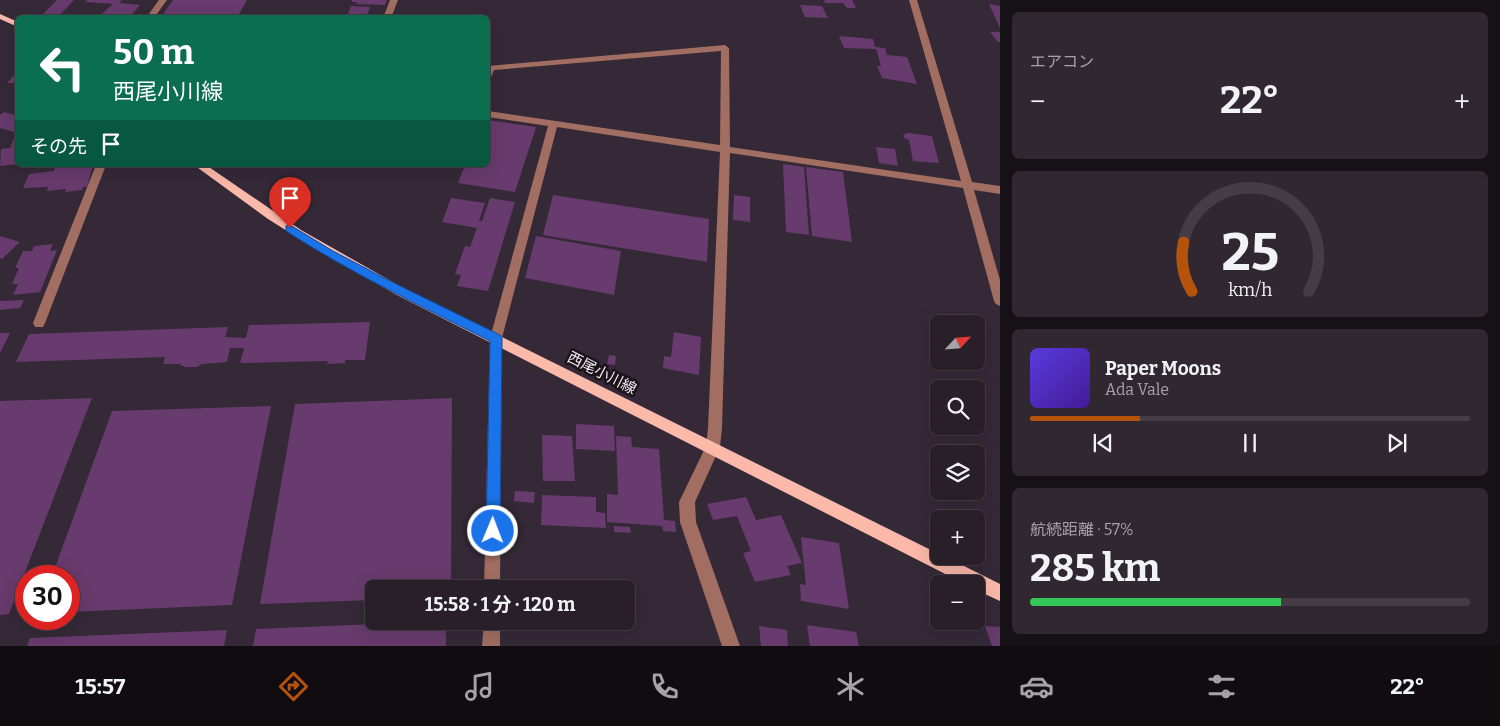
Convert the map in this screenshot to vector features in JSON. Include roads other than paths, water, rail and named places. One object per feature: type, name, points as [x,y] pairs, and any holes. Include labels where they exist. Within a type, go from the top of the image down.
[{"type":"main road","points":[[0,16],[15,24]]},
{"type":"main road","name":"西尾小川線","points":[[202,167],[329,254],[401,292],[1000,592]]},
{"type":"street","points":[[152,15],[163,0]]},
{"type":"street","points":[[388,15],[394,0]]},
{"type":"street","points":[[913,0],[1000,301]]},
{"type":"street","points":[[490,68],[725,48],[725,149],[713,448],[687,502],[688,522],[730,646]]},
{"type":"street","points":[[490,114],[1000,190]]},
{"type":"street","points":[[492,580],[496,338],[553,124]]},
{"type":"street","points":[[39,323],[100,167]]},
{"type":"street","points":[[491,646],[492,630]]}]
